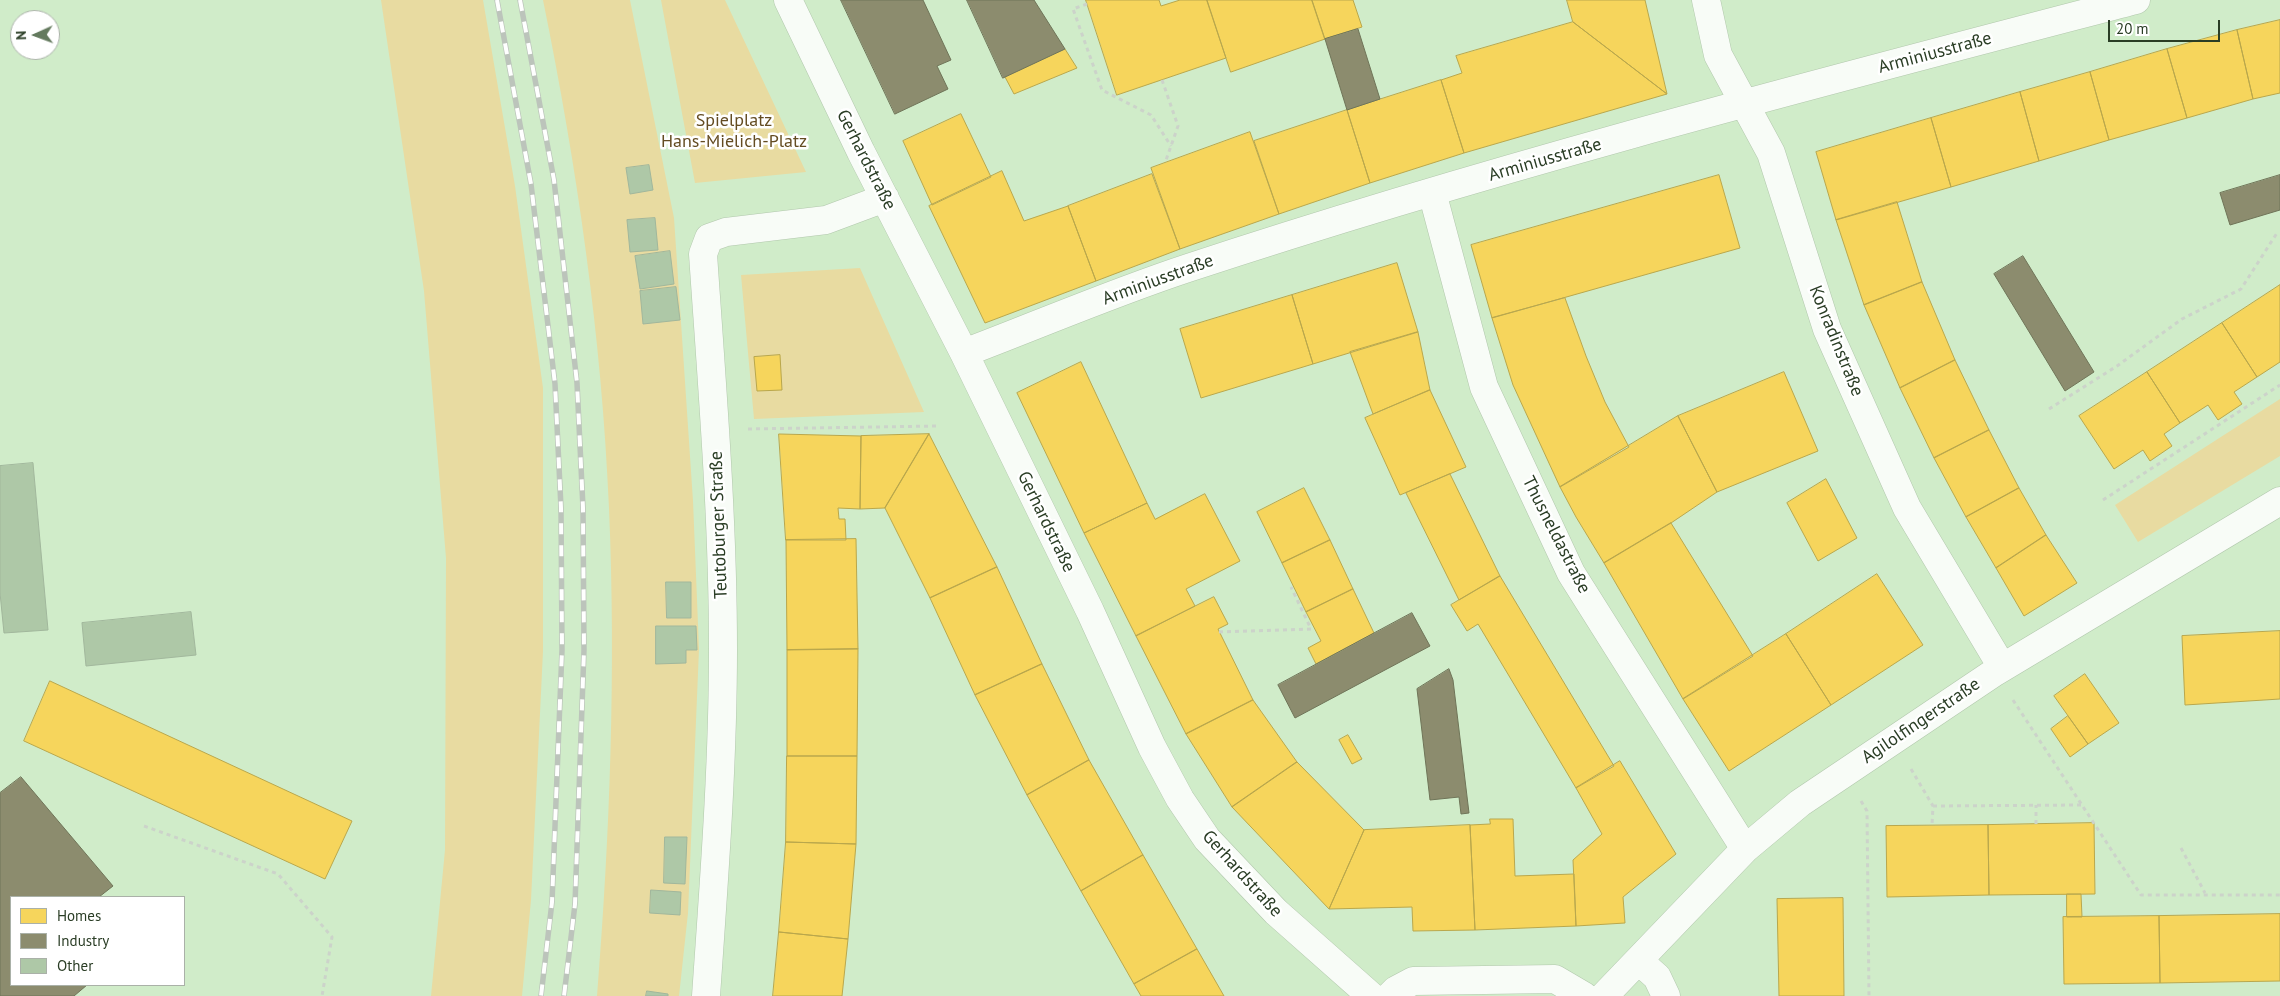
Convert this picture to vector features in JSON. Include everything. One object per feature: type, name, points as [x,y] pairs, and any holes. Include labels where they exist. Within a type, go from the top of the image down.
[{"type":"street","name":"Gerhardstraße","points":[[788,0],[885,198],[964,353],[1090,611],[1152,747],[1180,799],[1207,839],[1276,912],[1371,996]]},
{"type":"street","name":"Konradinstraße","points":[[1706,0],[1718,55],[1771,153],[1827,329],[1907,508],[1998,670]]},
{"type":"street","name":"Arminiusstraße","points":[[964,353],[1186,269],[1432,192],[2095,5],[2136,0]]},
{"type":"street","name":"Thusneldastraße","points":[[1432,192],[1484,387],[1570,573],[1746,849]]},
{"type":"street","name":"Teutoburger Straße","points":[[706,996],[720,804],[723,649],[720,499],[703,254],[709,238],[726,232],[826,220],[885,198]]},
{"type":"street","name":"Agilolfingerstraße","points":[[1604,996],[1746,849],[1800,803],[1998,670],[2280,501]]},
{"type":"street","points":[[1639,960],[1657,978],[1666,996]]},
{"type":"street","points":[[1390,996],[1396,990],[1413,981],[1555,979],[1584,996]]},
{"type":"path","points":[[1087,4],[1072,9],[1102,90],[1151,115],[1171,146]]},
{"type":"path","points":[[1162,80],[1178,126],[1165,163]]},
{"type":"path","points":[[2049,409],[2118,366],[2182,318],[2241,289],[2277,234]]},
{"type":"path","points":[[2103,500],[2280,385]]},
{"type":"path","points":[[745,429],[936,426]]},
{"type":"path","points":[[1219,632],[1311,629],[1290,587]]},
{"type":"path","points":[[1998,670],[2082,805],[2141,895],[2205,893],[2280,895]]},
{"type":"path","points":[[1894,740],[1933,806],[1932,825]]},
{"type":"path","points":[[1843,774],[1867,811],[1869,996]]},
{"type":"path","points":[[2036,805],[2036,824]]},
{"type":"path","points":[[1933,806],[2082,805]]},
{"type":"path","points":[[144,826],[278,874],[332,937],[322,996]]},
{"type":"path","points":[[2181,848],[2205,893]]},
{"type":"green space","points":[[381,0],[483,0],[515,186],[543,388],[543,651],[531,900],[522,996],[431,996],[445,850],[446,558],[424,291]]},
{"type":"green space","points":[[543,0],[630,0],[674,218],[693,501],[699,649],[688,913],[679,996],[597,996],[608,813],[612,691],[611,569],[606,444],[594,317],[577,189]]},
{"type":"green space","name":"Spielplatz Hans-Mielich-Platz","points":[[661,0],[725,0],[806,172],[695,183]]},
{"type":"green space","points":[[860,268],[924,412],[754,419],[741,275]]},
{"type":"green space","points":[[2280,399],[2280,456],[2138,542],[2115,505]]},
{"type":"building: Homes","points":[[1086,0],[1159,0],[1161,6],[1180,0],[1207,0],[1226,58],[1117,95]]},
{"type":"building: Homes","points":[[1207,0],[1312,0],[1325,39],[1231,72]]},
{"type":"building: Homes","points":[[1312,0],[1353,0],[1362,27],[1325,39]]},
{"type":"building: Homes","points":[[1567,0],[1645,0],[1667,94],[1573,22]]},
{"type":"building: Homes","points":[[2280,20],[2280,93],[2253,99],[2237,30]]},
{"type":"building: Homes","points":[[1573,22],[1667,94],[1464,153],[1441,80],[1462,73],[1456,56]]},
{"type":"building: Homes","points":[[2237,30],[2253,99],[2187,118],[2167,49]]},
{"type":"building: Homes","points":[[1065,49],[1077,68],[1014,94],[1005,77]]},
{"type":"building: Homes","points":[[2167,49],[2187,118],[2109,140],[2090,72]]},
{"type":"building: Homes","points":[[2090,72],[2109,140],[2039,161],[2020,92]]},
{"type":"building: Homes","points":[[1441,80],[1464,153],[1370,183],[1347,110]]},
{"type":"building: Homes","points":[[2020,92],[2039,161],[1951,187],[1931,118]]},
{"type":"building: Homes","points":[[1347,110],[1370,183],[1279,214],[1254,141]]},
{"type":"building: Homes","points":[[961,114],[991,177],[932,205],[903,141]]},
{"type":"building: Homes","points":[[1931,118],[1951,187],[1836,220],[1816,152]]},
{"type":"building: Homes","points":[[1250,132],[1279,214],[1180,249],[1151,168]]},
{"type":"building: Homes","points":[[1002,171],[1024,221],[1068,206],[1096,281],[985,323],[929,206]]},
{"type":"building: Homes","points":[[1152,174],[1180,249],[1096,281],[1068,206]]},
{"type":"building: Homes","points":[[1719,175],[1740,248],[1492,318],[1471,245]]},
{"type":"building: Homes","points":[[1897,202],[1922,282],[1864,305],[1836,220]]},
{"type":"building: Homes","points":[[1397,263],[1418,332],[1313,364],[1292,295]]},
{"type":"building: Homes","points":[[1922,282],[1955,360],[1900,388],[1864,305]]},
{"type":"building: Homes","points":[[2280,285],[2280,362],[2257,377],[2222,323]]},
{"type":"building: Homes","points":[[1292,295],[1313,364],[1201,398],[1180,329]]},
{"type":"building: Homes","points":[[1565,298],[1605,402],[1629,447],[1560,487],[1513,385],[1492,318]]},
{"type":"building: Homes","points":[[2222,323],[2257,377],[2234,392],[2242,404],[2218,420],[2208,405],[2180,423],[2147,372]]},
{"type":"building: Homes","points":[[1418,332],[1430,390],[1373,414],[1350,352]]},
{"type":"building: Homes","points":[[780,355],[782,390],[757,391],[754,357]]},
{"type":"building: Homes","points":[[1955,360],[1989,430],[1934,458],[1900,388]]},
{"type":"building: Homes","points":[[1081,362],[1147,503],[1084,533],[1017,393]]},
{"type":"building: Homes","points":[[1784,372],[1818,451],[1717,492],[1678,416]]},
{"type":"building: Homes","points":[[2147,372],[2180,423],[2164,434],[2172,446],[2150,461],[2143,450],[2114,469],[2079,416]]},
{"type":"building: Homes","points":[[1430,390],[1466,467],[1400,495],[1365,418]]},
{"type":"building: Homes","points":[[1678,416],[1717,492],[1671,523],[1604,563],[1560,487]]},
{"type":"building: Homes","points":[[1989,430],[2019,488],[1966,517],[1934,458]]},
{"type":"building: Homes","points":[[779,434],[861,436],[860,509],[838,508],[839,519],[845,519],[846,540],[786,540]]},
{"type":"building: Homes","points":[[929,434],[885,508],[860,509],[861,436]]},
{"type":"building: Homes","points":[[929,434],[997,567],[930,598],[885,508]]},
{"type":"building: Homes","points":[[1450,474],[1500,576],[1459,600],[1406,493]]},
{"type":"building: Homes","points":[[1826,479],[1857,538],[1818,561],[1787,503]]},
{"type":"building: Homes","points":[[1304,488],[1330,540],[1282,563],[1257,512]]},
{"type":"building: Homes","points":[[2019,488],[2046,535],[1996,568],[1966,517]]},
{"type":"building: Homes","points":[[1205,494],[1240,561],[1186,589],[1195,606],[1136,636],[1084,533],[1147,503],[1155,519]]},
{"type":"building: Homes","points":[[1671,523],[1753,656],[1683,699],[1604,563]]},
{"type":"building: Homes","points":[[2046,535],[2077,583],[2024,616],[1996,568]]},
{"type":"building: Homes","points":[[856,539],[858,649],[787,650],[786,540]]},
{"type":"building: Homes","points":[[1330,540],[1353,589],[1306,612],[1282,563]]},
{"type":"building: Homes","points":[[997,567],[1042,664],[975,695],[930,598]]},
{"type":"building: Homes","points":[[1877,574],[1923,645],[1831,705],[1786,634]]},
{"type":"building: Homes","points":[[1500,576],[1614,766],[1576,788],[1478,624],[1467,631],[1451,605]]},
{"type":"building: Homes","points":[[1353,589],[1374,633],[1316,664],[1308,648],[1321,641],[1306,612]]},
{"type":"building: Homes","points":[[1214,597],[1228,624],[1218,629],[1253,700],[1186,734],[1136,636]]},
{"type":"building: Homes","points":[[2280,631],[2280,699],[2185,705],[2182,636]]},
{"type":"building: Homes","points":[[1786,634],[1831,705],[1729,771],[1683,699]]},
{"type":"building: Homes","points":[[858,649],[857,756],[787,756],[787,650]]},
{"type":"building: Homes","points":[[1042,664],[1089,760],[1027,795],[975,695]]},
{"type":"building: Homes","points":[[2085,674],[2119,723],[2088,744],[2054,696]]},
{"type":"building: Homes","points":[[50,681],[352,821],[325,879],[24,741]]},
{"type":"building: Homes","points":[[1253,700],[1297,762],[1232,807],[1186,734]]},
{"type":"building: Homes","points":[[2068,716],[2088,744],[2070,757],[2051,729]]},
{"type":"building: Homes","points":[[1348,735],[1362,759],[1352,764],[1339,740]]},
{"type":"building: Homes","points":[[787,756],[857,756],[856,844],[786,842]]},
{"type":"building: Homes","points":[[1089,760],[1143,855],[1081,891],[1027,795]]},
{"type":"building: Homes","points":[[1620,761],[1676,854],[1623,897],[1625,923],[1576,926],[1573,860],[1602,834],[1576,788]]},
{"type":"building: Homes","points":[[1297,762],[1364,830],[1329,909],[1232,807]]},
{"type":"building: Homes","points":[[1490,819],[1513,819],[1515,876],[1574,874],[1576,926],[1475,930],[1470,825],[1490,824]]},
{"type":"building: Homes","points":[[2094,823],[2095,894],[1989,895],[1988,825]]},
{"type":"building: Homes","points":[[1470,825],[1475,930],[1413,931],[1412,907],[1329,909],[1364,830]]},
{"type":"building: Homes","points":[[1988,825],[1989,895],[1887,897],[1886,826]]},
{"type":"building: Homes","points":[[786,842],[856,844],[848,939],[779,932]]},
{"type":"building: Homes","points":[[1143,855],[1197,949],[1134,984],[1081,891]]},
{"type":"building: Homes","points":[[2067,894],[2081,894],[2082,917],[2067,917]]},
{"type":"building: Homes","points":[[1843,898],[1844,996],[1779,996],[1777,899]]},
{"type":"building: Homes","points":[[2280,914],[2280,981],[2160,983],[2159,916]]},
{"type":"building: Homes","points":[[2159,916],[2160,983],[2064,984],[2063,917]]},
{"type":"building: Homes","points":[[779,932],[848,939],[842,996],[773,996]]},
{"type":"building: Homes","points":[[1197,949],[1224,996],[1141,996],[1134,984]]},
{"type":"building: Industry","points":[[841,0],[923,0],[951,60],[937,66],[948,89],[895,114]]},
{"type":"building: Industry","points":[[967,0],[1034,0],[1065,49],[1003,78]]},
{"type":"building: Industry","points":[[1358,29],[1380,99],[1347,110],[1325,39]]},
{"type":"building: Industry","points":[[2280,175],[2280,210],[2230,225],[2220,193]]},
{"type":"building: Industry","points":[[2023,256],[2094,372],[2065,391],[1994,274]]},
{"type":"building: Industry","points":[[1412,613],[1430,646],[1295,718],[1278,685]]},
{"type":"building: Industry","points":[[1449,669],[1453,680],[1469,813],[1461,814],[1459,797],[1430,800],[1417,689]]},
{"type":"building: Industry","points":[[21,777],[113,886],[100,896],[10,896],[10,986],[86,986],[74,996],[0,996],[0,793]]},
{"type":"building: Other","points":[[649,165],[653,190],[630,194],[626,168]]},
{"type":"building: Other","points":[[655,218],[658,250],[630,252],[627,220]]},
{"type":"building: Other","points":[[670,251],[674,284],[640,289],[635,256]]},
{"type":"building: Other","points":[[676,287],[680,320],[643,324],[640,291]]},
{"type":"building: Other","points":[[33,463],[48,630],[4,633],[0,593],[0,466]]},
{"type":"building: Other","points":[[666,582],[691,582],[691,618],[667,618]]},
{"type":"building: Other","points":[[191,612],[196,655],[86,666],[82,623]]},
{"type":"building: Other","points":[[656,626],[696,626],[697,650],[686,650],[686,663],[656,664]]},
{"type":"building: Other","points":[[665,837],[687,837],[685,884],[664,883]]},
{"type":"building: Other","points":[[651,890],[681,892],[680,915],[650,913]]},
{"type":"building: Other","points":[[647,991],[668,994],[668,996],[646,996]]},
{"type":"railway","points":[[497,0],[531,184],[555,384],[561,508],[562,650],[552,902],[541,996]]},
{"type":"railway","points":[[520,0],[554,180],[577,383],[583,508],[584,650],[575,904],[564,996]]}]
